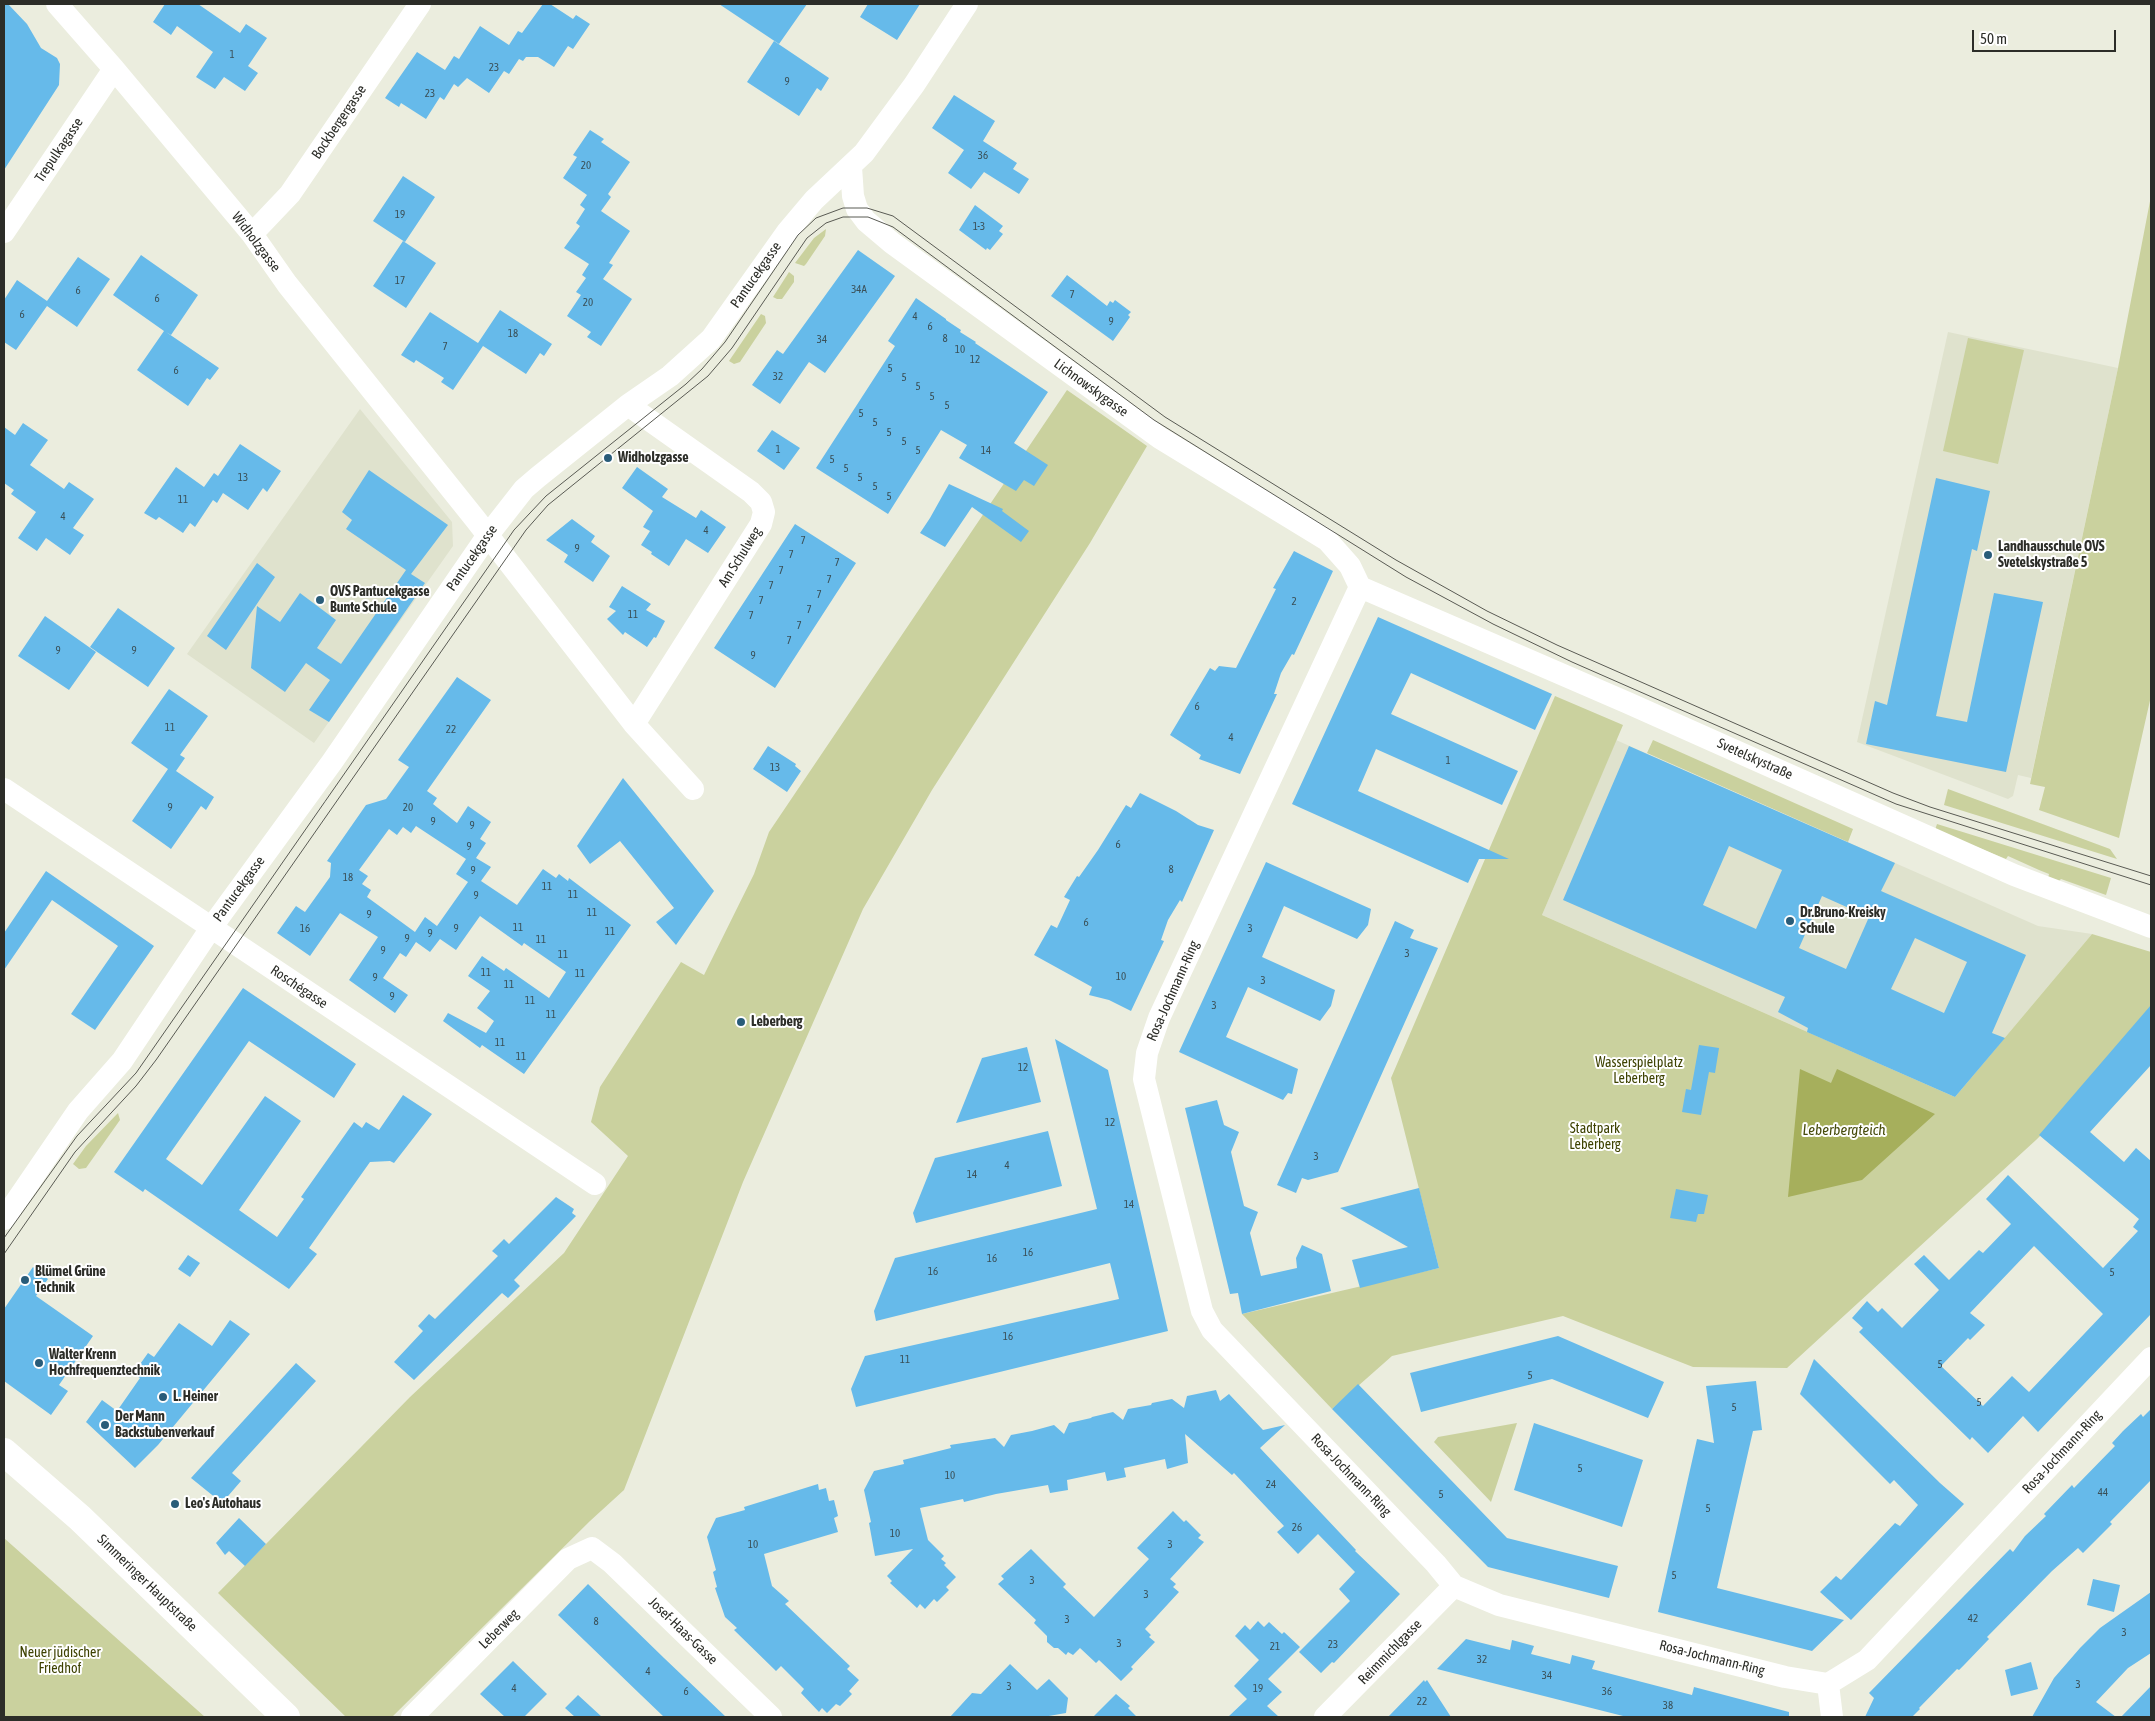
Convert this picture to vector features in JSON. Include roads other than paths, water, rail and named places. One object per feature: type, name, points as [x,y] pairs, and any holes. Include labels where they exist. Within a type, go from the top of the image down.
[{"type":"main road","name":"Simmeringer Hauptstraße","points":[[4,1452],[80,1518],[286,1717]]},
{"type":"street","name":"Widholzgasse","points":[[57,4],[252,234],[287,284],[488,535],[634,724],[694,789]]},
{"type":"street","name":"Bockbergergasse","points":[[252,234],[290,194],[420,4]]},
{"type":"street","name":"Pantucekgasse","points":[[4,1219],[78,1111],[122,1060],[211,928],[332,762],[488,535],[524,489],[628,405],[670,376],[711,339],[787,232],[814,200],[864,154],[914,85],[967,4]]},
{"type":"street","name":"Trepulkagasse","points":[[4,232],[114,69]]},
{"type":"street","name":"Lichnowskygasse","points":[[851,167],[853,196],[857,209],[866,221],[892,243],[1160,438],[1327,540],[1350,566],[1360,587]]},
{"type":"street","name":"Am Schulweg","points":[[628,405],[757,496],[763,507],[761,524],[634,724]]},
{"type":"street","name":"Svetelskystraße","points":[[1360,587],[1637,707],[2014,875],[2151,927]]},
{"type":"street","name":"Rosa-Jochmann-Ring","points":[[1360,587],[1159,1018],[1147,1053],[1144,1078],[1202,1311],[1212,1330],[1436,1564],[1454,1586],[1499,1605],[1785,1676],[1828,1684],[1867,1660],[2151,1358]]},
{"type":"street","name":"Roschégasse","points":[[4,789],[595,1184]]},
{"type":"street","name":"Leberweg","points":[[412,1717],[568,1559],[592,1548]]},
{"type":"street","name":"Josef-Haas-Gasse","points":[[592,1548],[618,1569],[771,1717]]},
{"type":"street","name":"Reimmichlgasse","points":[[1326,1717],[1454,1586]]},
{"type":"street","points":[[1828,1684],[1832,1717]]},
{"type":"water","name":"Leberbergteich","points":[[1800,1069],[1831,1083],[1837,1069],[1935,1114],[1862,1180],[1788,1197]]},
{"type":"tram line","points":[[4,1238],[77,1136],[136,1073],[514,530],[546,496],[686,384],[702,369],[725,342],[798,235],[816,218],[843,208],[867,208],[893,216],[1165,417],[1396,560],[1487,611],[1557,645],[1893,793],[1930,807],[2151,876]]},
{"type":"tram line","points":[[4,1254],[75,1152],[136,1086],[156,1060],[526,530],[548,505],[708,376],[732,348],[807,238],[826,223],[843,217],[868,217],[893,227],[1154,420],[1406,577],[1493,624],[1572,662],[1896,804],[2151,885]]},
{"type":"place","name":"Widholzgasse","points":[[608,458]]},
{"type":"place","name":"Landhausschule OVS Svetelskystraße 5","points":[[1988,555]]},
{"type":"place","name":"OVS Pantucekgasse Bunte Schule","points":[[320,600]]},
{"type":"place","name":"Dr.Bruno-Kreisky Schule","points":[[1790,921]]},
{"type":"place","name":"Leberberg","points":[[741,1022]]},
{"type":"place","name":"Blümel Grüne Technik","points":[[25,1280]]},
{"type":"place","name":"Walter Krenn Hochfrequenztechnik","points":[[39,1363]]},
{"type":"place","name":"L. Heiner","points":[[163,1397]]},
{"type":"place","name":"Der Mann Backstubenverkauf","points":[[105,1425]]},
{"type":"place","name":"Leo's Autohaus","points":[[175,1504]]},
{"type":"park label","name":"Wasserspielplatz Leberberg","points":[[1639,1072]]},
{"type":"park label","name":"Stadtpark Leberberg","points":[[1595,1138]]},
{"type":"park label","name":"Neuer jüdischer Friedhof","points":[[60,1662]]}]
